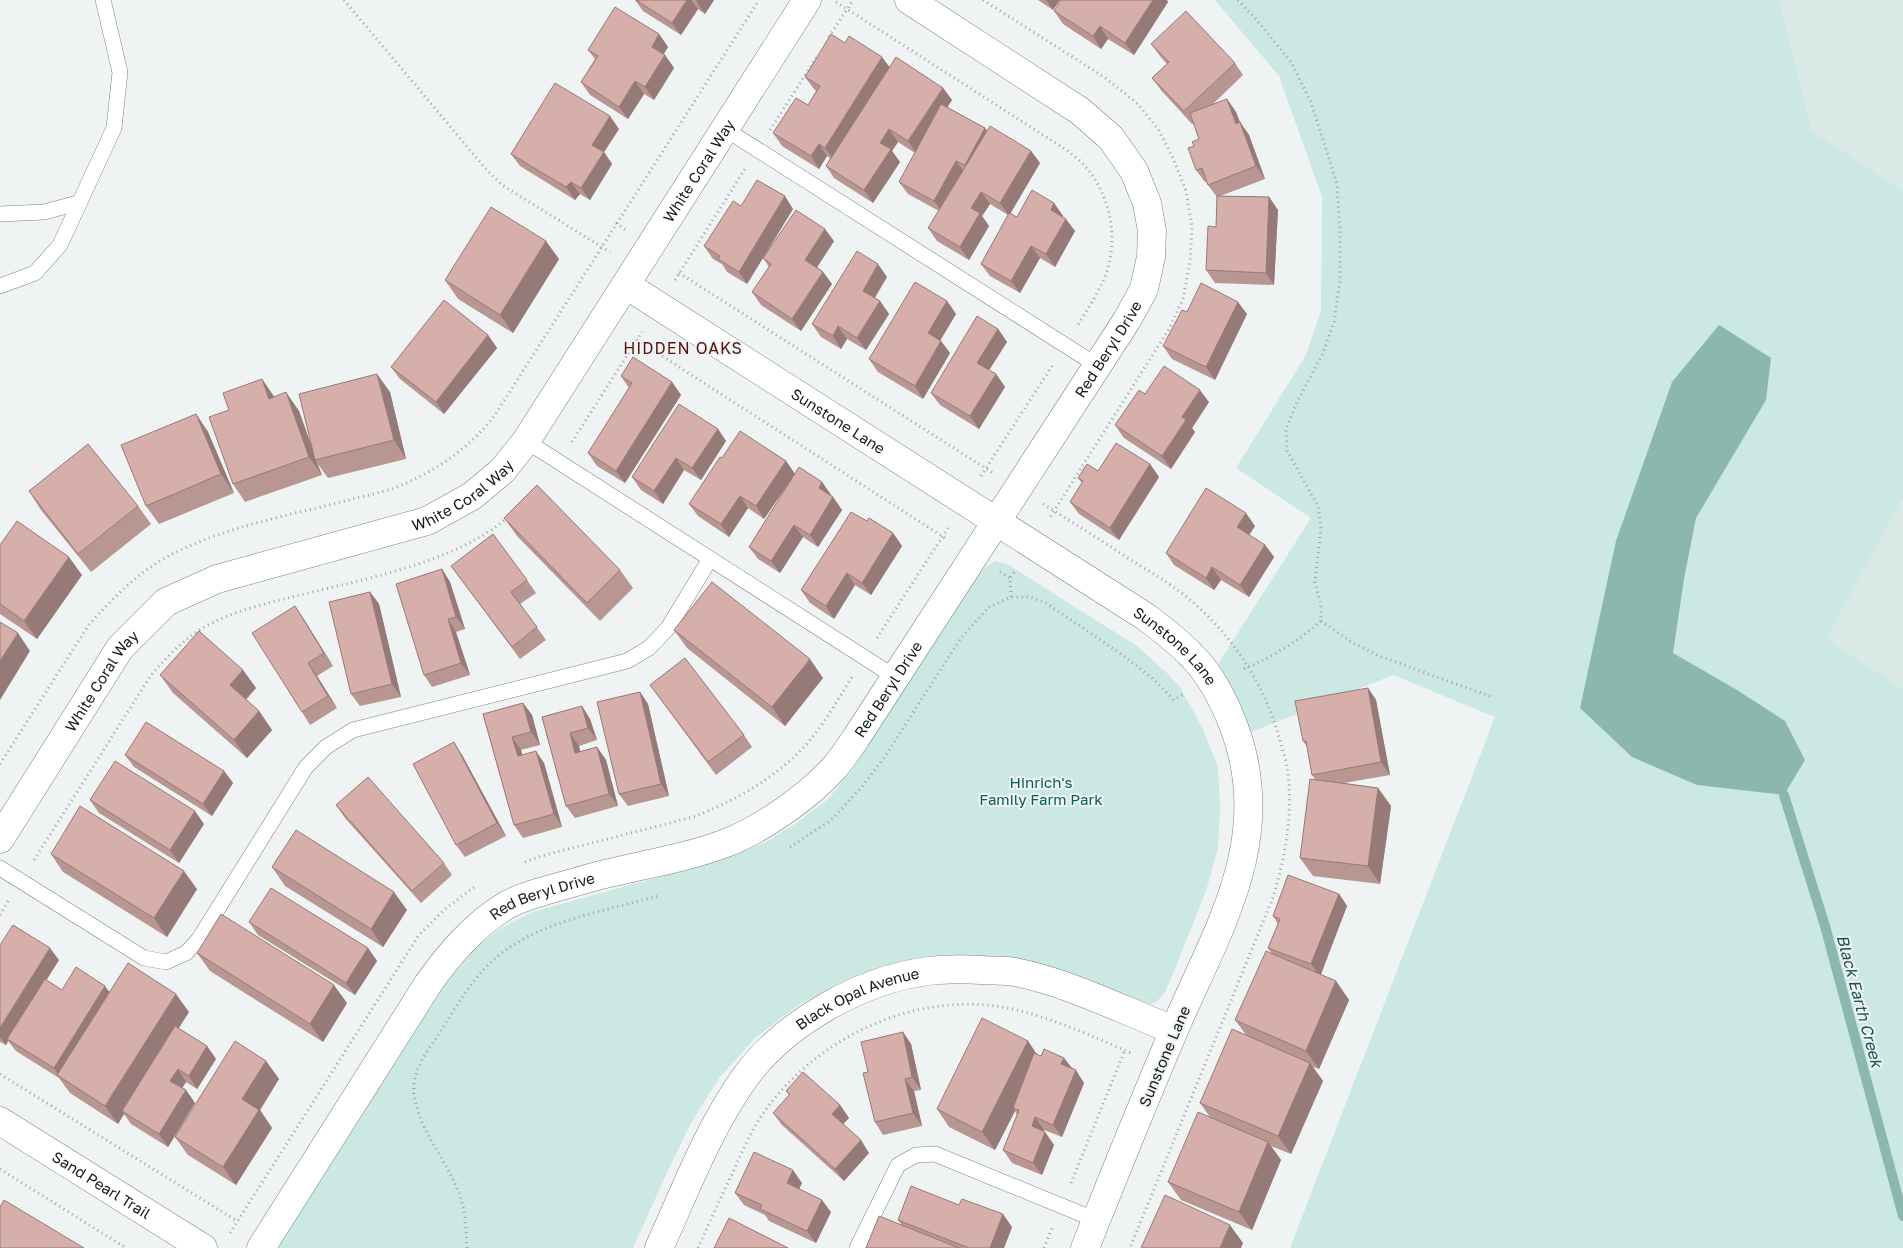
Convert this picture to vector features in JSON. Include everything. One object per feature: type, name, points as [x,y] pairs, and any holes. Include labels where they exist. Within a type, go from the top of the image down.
[{"type":"street","name":"White Coral Way","points":[[0,839],[120,648],[166,602],[217,579],[427,521],[472,496],[502,471],[526,441],[807,0]]},
{"type":"street","name":"Red Beryl Drive","points":[[263,1244],[428,984],[450,954],[475,928],[509,904],[536,894],[597,876],[726,843],[761,826],[796,802],[834,768],[856,738],[996,520],[1098,366],[1144,289],[1151,257],[1152,231],[1147,202],[1134,171],[1111,138],[1080,111],[909,0]]},
{"type":"street","name":"Sunstone Lane","points":[[631,277],[965,501],[1146,617],[1193,656],[1212,681],[1227,710],[1239,743],[1247,776],[1250,808],[1246,849],[1225,915],[1174,1030],[1084,1248]]},
{"type":"street","name":"Black Opal Avenue","points":[[659,1248],[723,1111],[746,1075],[772,1047],[802,1023],[832,1003],[861,989],[928,971],[966,969],[1013,972],[1055,983],[1174,1030]]},
{"type":"street","name":"Sand Pearl Trail","points":[[0,1121],[203,1248]]},
{"type":"lane","points":[[0,286],[35,273],[60,245],[114,128],[120,72],[103,0]]},
{"type":"lane","points":[[725,129],[1098,366]]},
{"type":"lane","points":[[0,214],[44,212],[78,203]]},
{"type":"lane","points":[[526,441],[895,677]]},
{"type":"lane","points":[[0,868],[144,958],[166,962],[186,953],[199,939],[306,768],[326,747],[353,730],[627,661],[649,648],[668,628],[710,559]]},
{"type":"lane","points":[[858,1248],[898,1165],[916,1155],[935,1154],[1096,1220]]},
{"type":"path","points":[[344,0],[485,168],[502,185],[601,246],[631,277]]},
{"type":"path","points":[[0,764],[88,626],[106,605],[142,574],[191,545],[225,532],[392,489],[416,480],[462,450],[483,430],[495,415],[759,0]]},
{"type":"path","points":[[982,0],[1104,77],[1138,104],[1158,129],[1174,158],[1186,191],[1192,227],[1190,262],[1182,299],[1170,329],[1010,578],[1011,597]]},
{"type":"path","points":[[1238,0],[1291,62],[1311,102],[1337,184],[1340,280],[1334,322],[1323,353],[1297,402],[1286,428],[1287,451],[1318,506],[1322,529],[1315,582],[1321,605],[1321,621],[1353,643],[1382,657],[1492,697]]},
{"type":"path","points":[[516,865],[541,856],[693,817],[717,808],[739,796],[782,767],[802,749],[825,720],[865,658],[1098,292],[1107,272],[1111,251],[1112,225],[1107,205],[1098,185],[1085,166],[1068,151],[836,2]]},
{"type":"path","points":[[679,273],[1172,585],[1215,623],[1250,666],[1275,722],[1288,773],[1289,824],[1280,876],[1261,929],[1130,1248]]},
{"type":"path","points":[[637,340],[1010,578]]},
{"type":"path","points":[[229,1234],[419,935],[445,909],[478,884]]},
{"type":"path","points":[[698,1248],[748,1140],[776,1096],[800,1071],[826,1050],[876,1022],[895,1016],[949,1006],[1001,1007],[1030,1013],[1080,1031],[1198,1080]]},
{"type":"path","points":[[1044,1248],[1125,1050]]},
{"type":"path","points":[[0,1074],[237,1221],[263,1244]]},
{"type":"path","points":[[0,1169],[126,1248]]},
{"type":"shaded area","points":[[1779,0],[1903,0],[1903,191],[1813,132]]},
{"type":"shaded area","points":[[1719,325],[1771,358],[1766,400],[1696,518],[1684,579],[1673,653],[1737,690],[1785,721],[1805,760],[1784,795],[1697,785],[1632,757],[1580,708],[1616,541],[1672,382]]},
{"type":"shaded area","points":[[1903,499],[1903,689],[1826,639]]},
{"type":"green space","points":[[1215,0],[1779,0],[1813,132],[1903,191],[1903,499],[1826,639],[1903,689],[1903,1248],[1290,1248],[1495,717],[1393,675],[1249,733],[1216,667],[1311,518],[1236,468],[1306,355],[1321,311],[1322,197],[1279,76]]},
{"type":"green space","name":"Hinrich's Family Farm Park","points":[[995,561],[1007,564],[1137,646],[1168,674],[1180,687],[1203,729],[1218,767],[1220,807],[1218,848],[1206,891],[1175,969],[1164,994],[1156,1002],[1149,1005],[1141,1005],[999,957],[956,955],[902,961],[852,978],[800,1004],[755,1038],[720,1077],[691,1123],[633,1248],[276,1248],[445,985],[479,945],[500,929],[532,912],[710,863],[766,842],[798,822],[828,799],[853,769],[976,574]]},
{"type":"building","points":[[636,0],[687,0],[672,23]]},
{"type":"building","points":[[1061,0],[1153,0],[1125,43],[1100,26],[1093,36],[1054,11]]},
{"type":"building","points":[[615,7],[659,34],[652,47],[665,55],[645,87],[635,81],[619,107],[581,82],[598,56],[588,50]]},
{"type":"building","points":[[1186,11],[1235,63],[1184,111],[1152,78],[1169,62],[1151,44]]},
{"type":"building","points":[[831,34],[845,43],[849,36],[882,57],[825,148],[819,144],[811,156],[773,133],[796,98],[808,105],[820,86],[805,77]]},
{"type":"building","points":[[896,57],[943,88],[908,141],[889,129],[880,143],[891,149],[864,190],[826,166]]},
{"type":"building","points":[[555,83],[610,116],[592,145],[604,152],[581,188],[571,182],[566,187],[511,154]]},
{"type":"building","points":[[1227,99],[1236,124],[1240,122],[1256,166],[1208,185],[1202,168],[1196,170],[1188,148],[1194,146],[1192,142],[1199,139],[1190,113]]},
{"type":"building","points":[[941,104],[985,128],[965,165],[956,161],[934,201],[899,182]]},
{"type":"building","points":[[990,126],[1031,151],[1000,203],[981,192],[971,208],[980,213],[960,247],[928,228]]},
{"type":"building","points":[[757,180],[785,196],[739,272],[718,259],[720,256],[704,246],[733,201],[741,206]]},
{"type":"building","points":[[1032,190],[1054,203],[1051,210],[1066,219],[1046,254],[1031,246],[1011,281],[981,264],[1009,213],[1017,217]]},
{"type":"building","points":[[1217,196],[1269,197],[1266,273],[1206,270],[1208,226],[1216,227]]},
{"type":"building","points":[[491,207],[546,241],[500,315],[445,280]]},
{"type":"building","points":[[796,210],[825,229],[805,260],[823,272],[792,319],[752,292],[771,264],[763,258]]},
{"type":"building","points":[[857,251],[878,264],[863,291],[880,301],[857,338],[838,326],[833,336],[812,324]]},
{"type":"building","points":[[915,282],[947,301],[928,333],[941,341],[915,386],[869,359]]},
{"type":"building","points":[[1201,283],[1238,302],[1206,367],[1163,346],[1182,310],[1187,312]]},
{"type":"building","points":[[444,300],[488,335],[436,402],[391,367]]},
{"type":"building","points":[[977,316],[998,329],[977,363],[996,374],[970,416],[931,393]]},
{"type":"building","points":[[633,357],[672,382],[616,471],[588,453],[632,383],[621,376]]},
{"type":"building","points":[[1164,366],[1200,390],[1182,417],[1186,420],[1162,456],[1115,425],[1139,390],[1145,394]]},
{"type":"building","points":[[377,374],[394,440],[315,460],[299,394]]},
{"type":"building","points":[[262,379],[269,399],[286,392],[309,457],[233,484],[209,417],[229,410],[223,393]]},
{"type":"building","points":[[679,404],[718,429],[692,468],[676,458],[654,491],[632,477]]},
{"type":"building","points":[[196,414],[221,474],[146,506],[121,445]]},
{"type":"building","points":[[740,431],[786,461],[756,506],[740,496],[721,524],[689,504],[720,457],[722,458]]},
{"type":"building","points":[[1116,443],[1150,464],[1110,528],[1070,502],[1083,481],[1078,478],[1087,464],[1098,471]]},
{"type":"building","points":[[88,444],[138,506],[78,554],[29,491]]},
{"type":"building","points":[[799,467],[822,482],[819,488],[833,497],[810,535],[794,525],[771,561],[749,547]]},
{"type":"building","points":[[537,485],[620,570],[587,603],[504,518]]},
{"type":"building","points":[[1206,488],[1246,513],[1237,527],[1265,545],[1240,585],[1212,567],[1206,578],[1166,553]]},
{"type":"building","points":[[851,512],[867,521],[869,518],[893,533],[862,583],[847,573],[826,606],[801,590]]},
{"type":"building","points":[[17,521],[69,557],[24,621],[0,604],[0,545]]},
{"type":"building","points":[[493,534],[527,580],[511,592],[537,627],[512,647],[451,566]]},
{"type":"building","points":[[442,569],[456,617],[448,619],[461,663],[424,675],[396,584]]},
{"type":"building","points":[[712,582],[810,659],[772,707],[674,630]]},
{"type":"building","points":[[370,592],[392,684],[351,694],[329,602]]},
{"type":"building","points":[[295,606],[324,653],[308,663],[328,696],[302,712],[252,633]]},
{"type":"building","points":[[0,622],[18,633],[0,661]]},
{"type":"building","points":[[199,631],[243,670],[230,685],[259,711],[234,740],[160,675]]},
{"type":"building","points":[[685,658],[744,735],[708,762],[650,685]]},
{"type":"building","points":[[1368,688],[1381,762],[1312,775],[1306,741],[1303,741],[1295,701]]},
{"type":"building","points":[[640,692],[661,784],[619,794],[597,702]]},
{"type":"building","points":[[523,703],[531,732],[512,737],[518,756],[536,751],[554,814],[514,825],[483,714]]},
{"type":"building","points":[[582,706],[588,728],[570,733],[575,753],[597,747],[609,794],[566,806],[542,717]]},
{"type":"building","points":[[146,722],[224,771],[203,804],[125,755]]},
{"type":"building","points":[[454,742],[497,823],[456,845],[413,764]]},
{"type":"building","points":[[115,761],[195,811],[170,850],[90,800]]},
{"type":"building","points":[[368,777],[444,863],[412,891],[336,805]]},
{"type":"building","points":[[1310,779],[1378,788],[1368,866],[1300,858]]},
{"type":"building","points":[[80,806],[184,871],[154,918],[51,854]]},
{"type":"building","points":[[296,830],[394,892],[371,929],[272,867]]},
{"type":"building","points":[[1288,875],[1339,894],[1311,964],[1268,948],[1280,919],[1273,916]]},
{"type":"building","points":[[271,888],[368,948],[346,983],[249,922]]},
{"type":"building","points":[[221,914],[334,985],[310,1024],[197,953]]},
{"type":"building","points":[[13,925],[50,948],[0,1028],[0,945]]},
{"type":"building","points":[[1266,951],[1336,981],[1306,1051],[1235,1020]]},
{"type":"building","points":[[128,963],[176,994],[105,1106],[57,1075]]},
{"type":"building","points":[[76,967],[105,986],[54,1068],[7,1039],[45,979],[62,990]]},
{"type":"building","points":[[982,1018],[1028,1041],[982,1132],[937,1109]]},
{"type":"building","points":[[175,1026],[207,1046],[189,1076],[178,1069],[170,1081],[186,1090],[159,1134],[122,1111]]},
{"type":"building","points":[[1232,1029],[1310,1063],[1278,1136],[1200,1103]]},
{"type":"building","points":[[903,1032],[912,1077],[905,1079],[913,1113],[875,1122],[863,1073],[868,1072],[861,1042]]},
{"type":"building","points":[[235,1041],[266,1061],[242,1099],[259,1110],[223,1167],[175,1137]]},
{"type":"building","points":[[1044,1049],[1064,1058],[1061,1064],[1076,1070],[1053,1125],[1035,1117],[1032,1126],[1045,1132],[1033,1163],[1003,1150],[1019,1110],[1013,1108],[1034,1053],[1041,1056]]},
{"type":"building","points":[[803,1072],[840,1105],[832,1114],[861,1140],[835,1169],[773,1113],[790,1094],[786,1091]]},
{"type":"building","points":[[1198,1112],[1268,1142],[1239,1212],[1168,1182]]},
{"type":"building","points":[[754,1152],[793,1170],[787,1183],[822,1200],[807,1231],[760,1209],[762,1205],[735,1193]]},
{"type":"building","points":[[911,1186],[959,1205],[962,1199],[1003,1214],[990,1248],[969,1248],[898,1220]]},
{"type":"building","points":[[1165,1195],[1230,1225],[1220,1248],[1141,1248]]},
{"type":"building","points":[[4,1200],[84,1248],[0,1248],[0,1207]]},
{"type":"building","points":[[879,1216],[959,1248],[866,1248]]},
{"type":"building","points":[[729,1218],[788,1248],[714,1248]]},
{"type":"waterway","name":"Black Earth Creek","points":[[1784,795],[1825,926],[1903,1216]]},
{"type":"district","name":"HIDDEN OAKS","points":[[683,348]]}]
